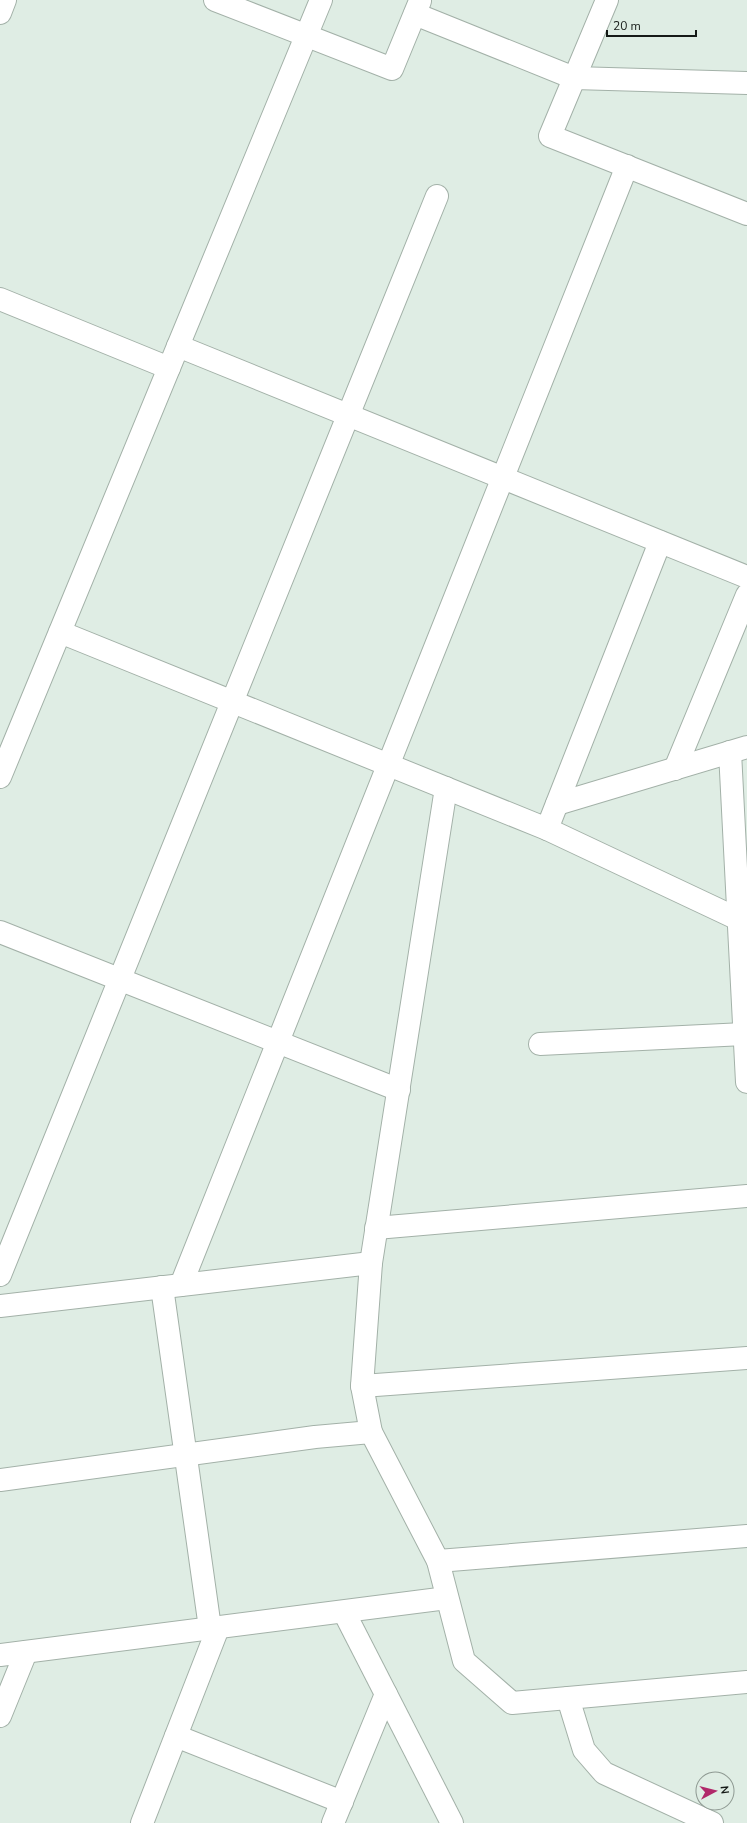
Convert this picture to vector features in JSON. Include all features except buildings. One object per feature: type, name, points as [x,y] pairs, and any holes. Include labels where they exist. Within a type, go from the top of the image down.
[{"type":"street","points":[[0,13],[5,0]]},
{"type":"street","points":[[215,0],[392,69],[417,7],[574,78],[747,83]]},
{"type":"street","points":[[0,777],[321,0]]},
{"type":"street","points":[[607,0],[550,136],[747,214]]},
{"type":"street","points":[[142,1823],[176,1736],[214,1628],[186,1455],[171,1286],[278,1042],[627,166]]},
{"type":"street","points":[[0,1275],[437,196]]},
{"type":"street","points":[[0,299],[169,368]]},
{"type":"street","points":[[178,346],[747,577]]},
{"type":"street","points":[[547,829],[660,542]]},
{"type":"street","points":[[675,769],[747,595]]},
{"type":"street","points":[[60,632],[547,829],[743,920]]},
{"type":"street","points":[[557,804],[739,750],[744,1034],[747,1082]]},
{"type":"street","points":[[446,788],[371,1263],[362,1386],[370,1432],[438,1561],[464,1661],[512,1703],[747,1682]]},
{"type":"street","points":[[0,932],[399,1090]]},
{"type":"street","points":[[540,1044],[744,1034]]},
{"type":"street","points":[[376,1228],[747,1196]]},
{"type":"street","points":[[0,1306],[371,1263]]},
{"type":"street","points":[[362,1386],[747,1358]]},
{"type":"street","points":[[0,1480],[315,1437],[370,1432]]},
{"type":"street","points":[[438,1561],[747,1536]]},
{"type":"street","points":[[0,1655],[447,1598]]},
{"type":"street","points":[[344,1612],[452,1823]]},
{"type":"street","points":[[0,1716],[26,1652]]},
{"type":"street","points":[[334,1823],[386,1694]]},
{"type":"street","points":[[568,1698],[584,1750],[604,1773],[712,1823]]},
{"type":"street","points":[[176,1736],[342,1802]]}]
